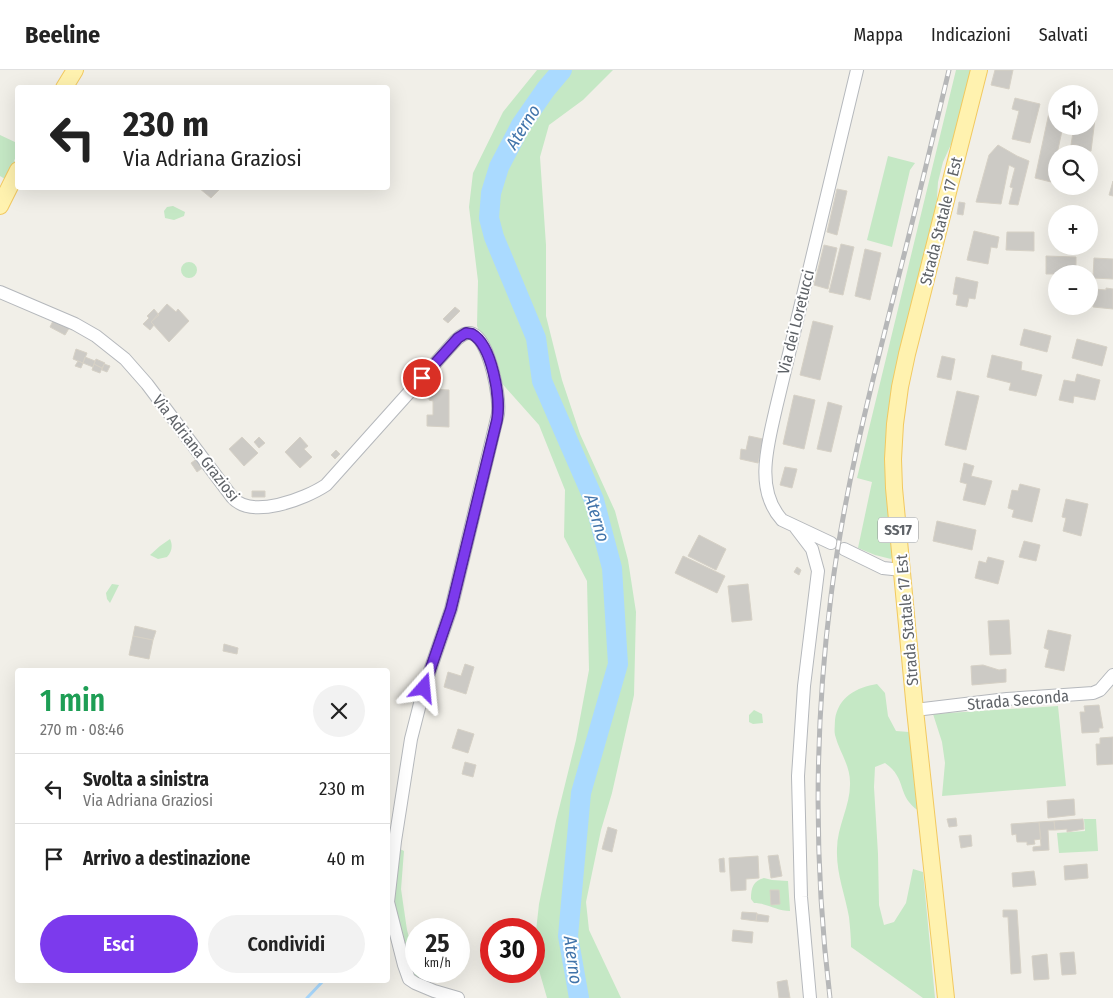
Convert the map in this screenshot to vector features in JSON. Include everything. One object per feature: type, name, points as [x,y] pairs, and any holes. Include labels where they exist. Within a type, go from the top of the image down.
[{"type":"main road","points":[[66,85],[75,70]]},
{"type":"main road","name":"Strada Statale 17 Est","points":[[946,998],[902,570],[893,469],[894,434],[899,395],[908,354],[979,70]]},
{"type":"main road","points":[[0,206],[15,176]]},
{"type":"street","name":"Via dei Loretucci","points":[[810,998],[801,890],[798,785],[804,686],[818,580],[817,566],[814,552],[798,538],[785,531],[788,522],[771,504],[766,489],[766,468],[769,441],[857,70]]},
{"type":"street","name":"Via Adriana Graziosi","points":[[0,292],[75,324],[96,336],[116,351],[133,366],[232,497],[239,504],[246,507],[264,506],[309,496],[326,485],[456,340],[463,334],[468,333],[474,334],[479,339],[496,381],[499,402],[498,414],[451,609],[424,688],[411,739],[390,885]]},
{"type":"street","points":[[788,522],[831,542]]},
{"type":"street","points":[[844,549],[883,568],[902,570]]},
{"type":"street","name":"Strada Seconda","points":[[915,710],[1001,700],[1092,693],[1100,690],[1113,675]]},
{"type":"street","name":"Via Adriana Graziosi","points":[[390,910],[409,979],[421,986],[458,998]]},
{"type":"green space","points":[[537,70],[613,70],[583,100],[549,125],[540,157],[546,245],[546,316],[562,380],[580,434],[615,511],[628,560],[636,612],[634,695],[612,793],[601,830],[586,902],[589,930],[621,998],[547,998],[543,983],[545,983],[545,918],[537,918],[556,821],[576,740],[589,670],[587,581],[564,537],[565,490],[539,425],[498,379],[477,326],[478,281],[469,207],[473,173],[503,112]]},
{"type":"green space","points":[[956,70],[977,70],[963,118],[943,162],[938,182],[936,214],[898,378],[896,549],[891,559],[858,548],[872,482],[857,478]]},
{"type":"green space","points":[[0,135],[15,142],[15,162],[14,167],[5,179],[0,176]]},
{"type":"green space","points":[[888,156],[915,163],[910,170],[892,247],[867,240]]},
{"type":"green space","points":[[173,206],[185,212],[184,216],[174,220],[165,218],[164,211],[167,207]]},
{"type":"green space","points":[[189,262],[197,270],[189,278],[181,270]]},
{"type":"green space","points":[[170,539],[172,548],[167,557],[158,559],[150,555],[160,546]]},
{"type":"green space","points":[[112,584],[119,585],[110,603],[106,593]]},
{"type":"green space","points":[[877,684],[885,693],[888,716],[896,731],[909,732],[919,811],[907,799],[897,775],[892,769],[885,763],[875,767],[874,787],[879,905],[884,925],[894,922],[906,903],[913,869],[923,872],[935,998],[923,998],[851,947],[849,917],[837,858],[839,832],[850,791],[850,776],[835,735],[835,720],[844,699],[862,688]]},
{"type":"green space","points":[[1058,706],[1066,786],[942,796],[945,763],[942,742],[933,714]]},
{"type":"green space","points":[[754,710],[762,714],[763,723],[753,724],[749,722],[749,715]]},
{"type":"green space","points":[[1084,819],[1096,819],[1098,851],[1059,853],[1057,833],[1085,831]]},
{"type":"green space","points":[[398,848],[404,851],[401,889],[405,918],[405,949],[392,896]]},
{"type":"green space","points":[[764,878],[788,881],[790,911],[754,903],[751,899],[752,888],[757,881]]},
{"type":"building","points":[[995,70],[1013,70],[1009,89],[991,85]]},
{"type":"building","points":[[1015,98],[1040,104],[1030,143],[1012,139],[1019,111],[1012,109]]},
{"type":"building","points":[[1048,117],[1048,135],[1061,135],[1059,145],[1048,145],[1048,181],[1035,178]]},
{"type":"building","points":[[1073,135],[1093,135],[1092,145],[1071,145]]},
{"type":"building","points":[[998,145],[1029,161],[1018,205],[1009,204],[1013,188],[1010,187],[1015,168],[1009,165],[1001,204],[976,202],[989,155]]},
{"type":"building","points":[[1113,181],[1113,196],[1109,195]]},
{"type":"building","points":[[837,189],[847,191],[837,235],[827,232]]},
{"type":"building","points":[[201,190],[219,190],[211,198]]},
{"type":"building","points":[[959,202],[965,203],[963,215],[957,214]]},
{"type":"building","points":[[974,231],[999,237],[997,248],[991,247],[988,264],[967,260]]},
{"type":"building","points":[[1007,232],[1034,232],[1034,251],[1006,250]]},
{"type":"building","points":[[841,244],[854,247],[843,295],[829,292]]},
{"type":"building","points":[[824,245],[837,248],[828,289],[814,285]]},
{"type":"building","points":[[865,249],[881,253],[870,300],[855,296]]},
{"type":"building","points":[[1046,256],[1076,257],[1076,265],[1048,265],[1048,274],[1046,274]]},
{"type":"building","points":[[1094,258],[1113,259],[1113,279],[1098,278],[1098,265],[1094,265]]},
{"type":"building","points":[[956,277],[978,282],[975,299],[969,298],[967,307],[956,305],[958,295],[953,294]]},
{"type":"building","points":[[1106,288],[1113,289],[1113,309],[1098,308],[1098,289],[1106,290]]},
{"type":"building","points":[[167,304],[176,312],[178,309],[189,321],[169,342],[151,322]]},
{"type":"building","points":[[455,307],[460,311],[448,323],[443,319]]},
{"type":"building","points":[[154,309],[159,315],[151,322],[154,325],[150,330],[143,324],[149,318],[147,316]]},
{"type":"building","points":[[55,317],[71,325],[65,335],[50,327]]},
{"type":"building","points":[[813,321],[833,326],[820,380],[800,375]]},
{"type":"building","points":[[1024,329],[1051,336],[1047,352],[1020,345]]},
{"type":"building","points":[[1077,339],[1107,347],[1102,366],[1072,358]]},
{"type":"building","points":[[76,349],[87,353],[83,363],[73,359]]},
{"type":"building","points":[[992,355],[1022,362],[1021,370],[1042,375],[1036,396],[1009,390],[1011,383],[987,377]]},
{"type":"building","points":[[942,356],[955,359],[951,380],[937,377]]},
{"type":"building","points":[[85,357],[95,361],[93,367],[83,363]]},
{"type":"building","points":[[96,359],[105,363],[102,368],[94,364]]},
{"type":"building","points":[[78,361],[83,363],[81,368],[75,366]]},
{"type":"building","points":[[94,364],[102,368],[100,373],[92,370]]},
{"type":"building","points":[[104,364],[110,366],[107,372],[102,370]]},
{"type":"building","points":[[1077,374],[1100,380],[1095,400],[1074,396],[1073,403],[1059,400],[1064,380],[1075,382]]},
{"type":"building","points":[[429,389],[449,390],[449,427],[427,426],[427,415],[433,415],[433,401],[429,400]]},
{"type":"building","points":[[957,391],[979,396],[966,450],[945,445]]},
{"type":"building","points":[[794,395],[815,400],[804,449],[783,444]]},
{"type":"building","points":[[828,402],[842,406],[831,452],[817,449]]},
{"type":"building","points":[[749,436],[763,439],[758,463],[740,459],[741,449],[746,450]]},
{"type":"building","points":[[242,437],[258,453],[244,466],[229,449]]},
{"type":"building","points":[[259,437],[265,443],[259,448],[254,442]]},
{"type":"building","points":[[300,437],[308,446],[304,449],[312,457],[300,468],[285,452]]},
{"type":"building","points":[[336,450],[340,454],[335,459],[331,455]]},
{"type":"building","points":[[198,458],[205,466],[197,472],[191,463]]},
{"type":"building","points":[[964,463],[974,466],[971,476],[992,481],[985,505],[963,500],[967,484],[960,482]]},
{"type":"building","points":[[785,467],[797,469],[792,488],[780,485]]},
{"type":"building","points":[[1020,484],[1040,489],[1032,522],[1012,517],[1014,510],[1008,508],[1012,490],[1018,491]]},
{"type":"building","points":[[252,491],[265,491],[265,497],[252,497]]},
{"type":"building","points":[[1066,499],[1088,504],[1081,536],[1063,531],[1066,518],[1062,517]]},
{"type":"building","points":[[937,521],[976,530],[972,550],[933,541]]},
{"type":"building","points":[[699,535],[726,549],[716,570],[688,556]]},
{"type":"building","points":[[1024,541],[1040,545],[1036,561],[1019,557]]},
{"type":"building","points":[[683,556],[725,576],[717,593],[675,573]]},
{"type":"building","points":[[988,557],[1004,561],[998,584],[975,578],[979,561],[986,563]]},
{"type":"building","points":[[797,567],[801,570],[799,575],[794,572]]},
{"type":"building","points":[[748,584],[752,620],[732,622],[728,586]]},
{"type":"building","points":[[1009,620],[1011,654],[990,655],[988,621]]},
{"type":"building","points":[[135,626],[156,631],[153,640],[133,636]]},
{"type":"building","points":[[1048,630],[1071,635],[1064,671],[1045,667],[1049,650],[1044,648]]},
{"type":"building","points":[[133,636],[153,640],[149,659],[129,655]]},
{"type":"building","points":[[224,644],[238,648],[237,654],[223,651]]},
{"type":"building","points":[[465,664],[474,667],[466,694],[444,687],[448,672],[461,676]]},
{"type":"building","points":[[983,665],[999,670],[1006,669],[1006,682],[972,685],[971,666]]},
{"type":"building","points":[[1099,705],[1103,728],[1099,728],[1099,732],[1082,733],[1080,712],[1085,712],[1084,706]]},
{"type":"building","points":[[458,729],[474,734],[468,753],[452,748]]},
{"type":"building","points":[[1113,737],[1113,764],[1097,765],[1096,744],[1100,744],[1100,738]]},
{"type":"building","points":[[465,762],[476,765],[473,777],[462,774]]},
{"type":"building","points":[[1074,799],[1075,815],[1048,818],[1047,801]]},
{"type":"building","points":[[956,818],[957,826],[949,827],[947,819]]},
{"type":"building","points":[[1083,819],[1084,829],[1067,832],[1067,829],[1055,830],[1054,821]]},
{"type":"building","points":[[1054,821],[1055,830],[1048,830],[1049,850],[1033,851],[1033,847],[1041,846],[1039,822]]},
{"type":"building","points":[[1039,822],[1041,839],[1034,840],[1035,844],[1027,845],[1027,842],[1017,842],[1016,834],[1012,835],[1011,824]]},
{"type":"building","points":[[608,827],[617,830],[612,852],[602,849]]},
{"type":"building","points":[[971,835],[972,846],[961,848],[959,836]]},
{"type":"building","points":[[778,855],[782,876],[771,878],[768,856]]},
{"type":"building","points":[[758,856],[759,878],[746,879],[746,890],[731,891],[729,858]]},
{"type":"building","points":[[724,858],[725,872],[720,872],[719,859]]},
{"type":"building","points":[[1087,864],[1088,878],[1065,880],[1064,866]]},
{"type":"building","points":[[1034,871],[1036,885],[1013,887],[1012,873]]},
{"type":"building","points":[[770,890],[779,890],[780,904],[771,905]]},
{"type":"building","points":[[1003,910],[1017,910],[1021,973],[1011,974],[1008,917],[1003,917]]},
{"type":"building","points":[[742,912],[757,913],[756,921],[741,919]]},
{"type":"building","points":[[757,914],[769,916],[768,922],[756,921]]},
{"type":"building","points":[[733,930],[753,932],[752,943],[732,941]]},
{"type":"building","points":[[1074,952],[1076,974],[1062,975],[1060,953]]},
{"type":"building","points":[[1047,954],[1049,979],[1034,980],[1032,956]]},
{"type":"building","points":[[787,980],[790,998],[779,998],[777,982]]},
{"type":"waterway","name":"Aterno","points":[[562,70],[521,125],[499,167],[491,193],[489,218],[494,237],[536,338],[542,381],[594,500],[612,568],[618,664],[581,793],[568,936],[579,998]]},
{"type":"waterway","points":[[307,998],[321,983]]},
{"type":"railway","points":[[830,998],[821,898],[818,797],[821,697],[831,596],[844,511],[862,427],[949,70]]},
{"type":"route","points":[[422,378],[458,338],[466,333],[472,334],[480,341],[491,365],[498,389],[499,402],[497,420],[455,594],[424,688]]}]
